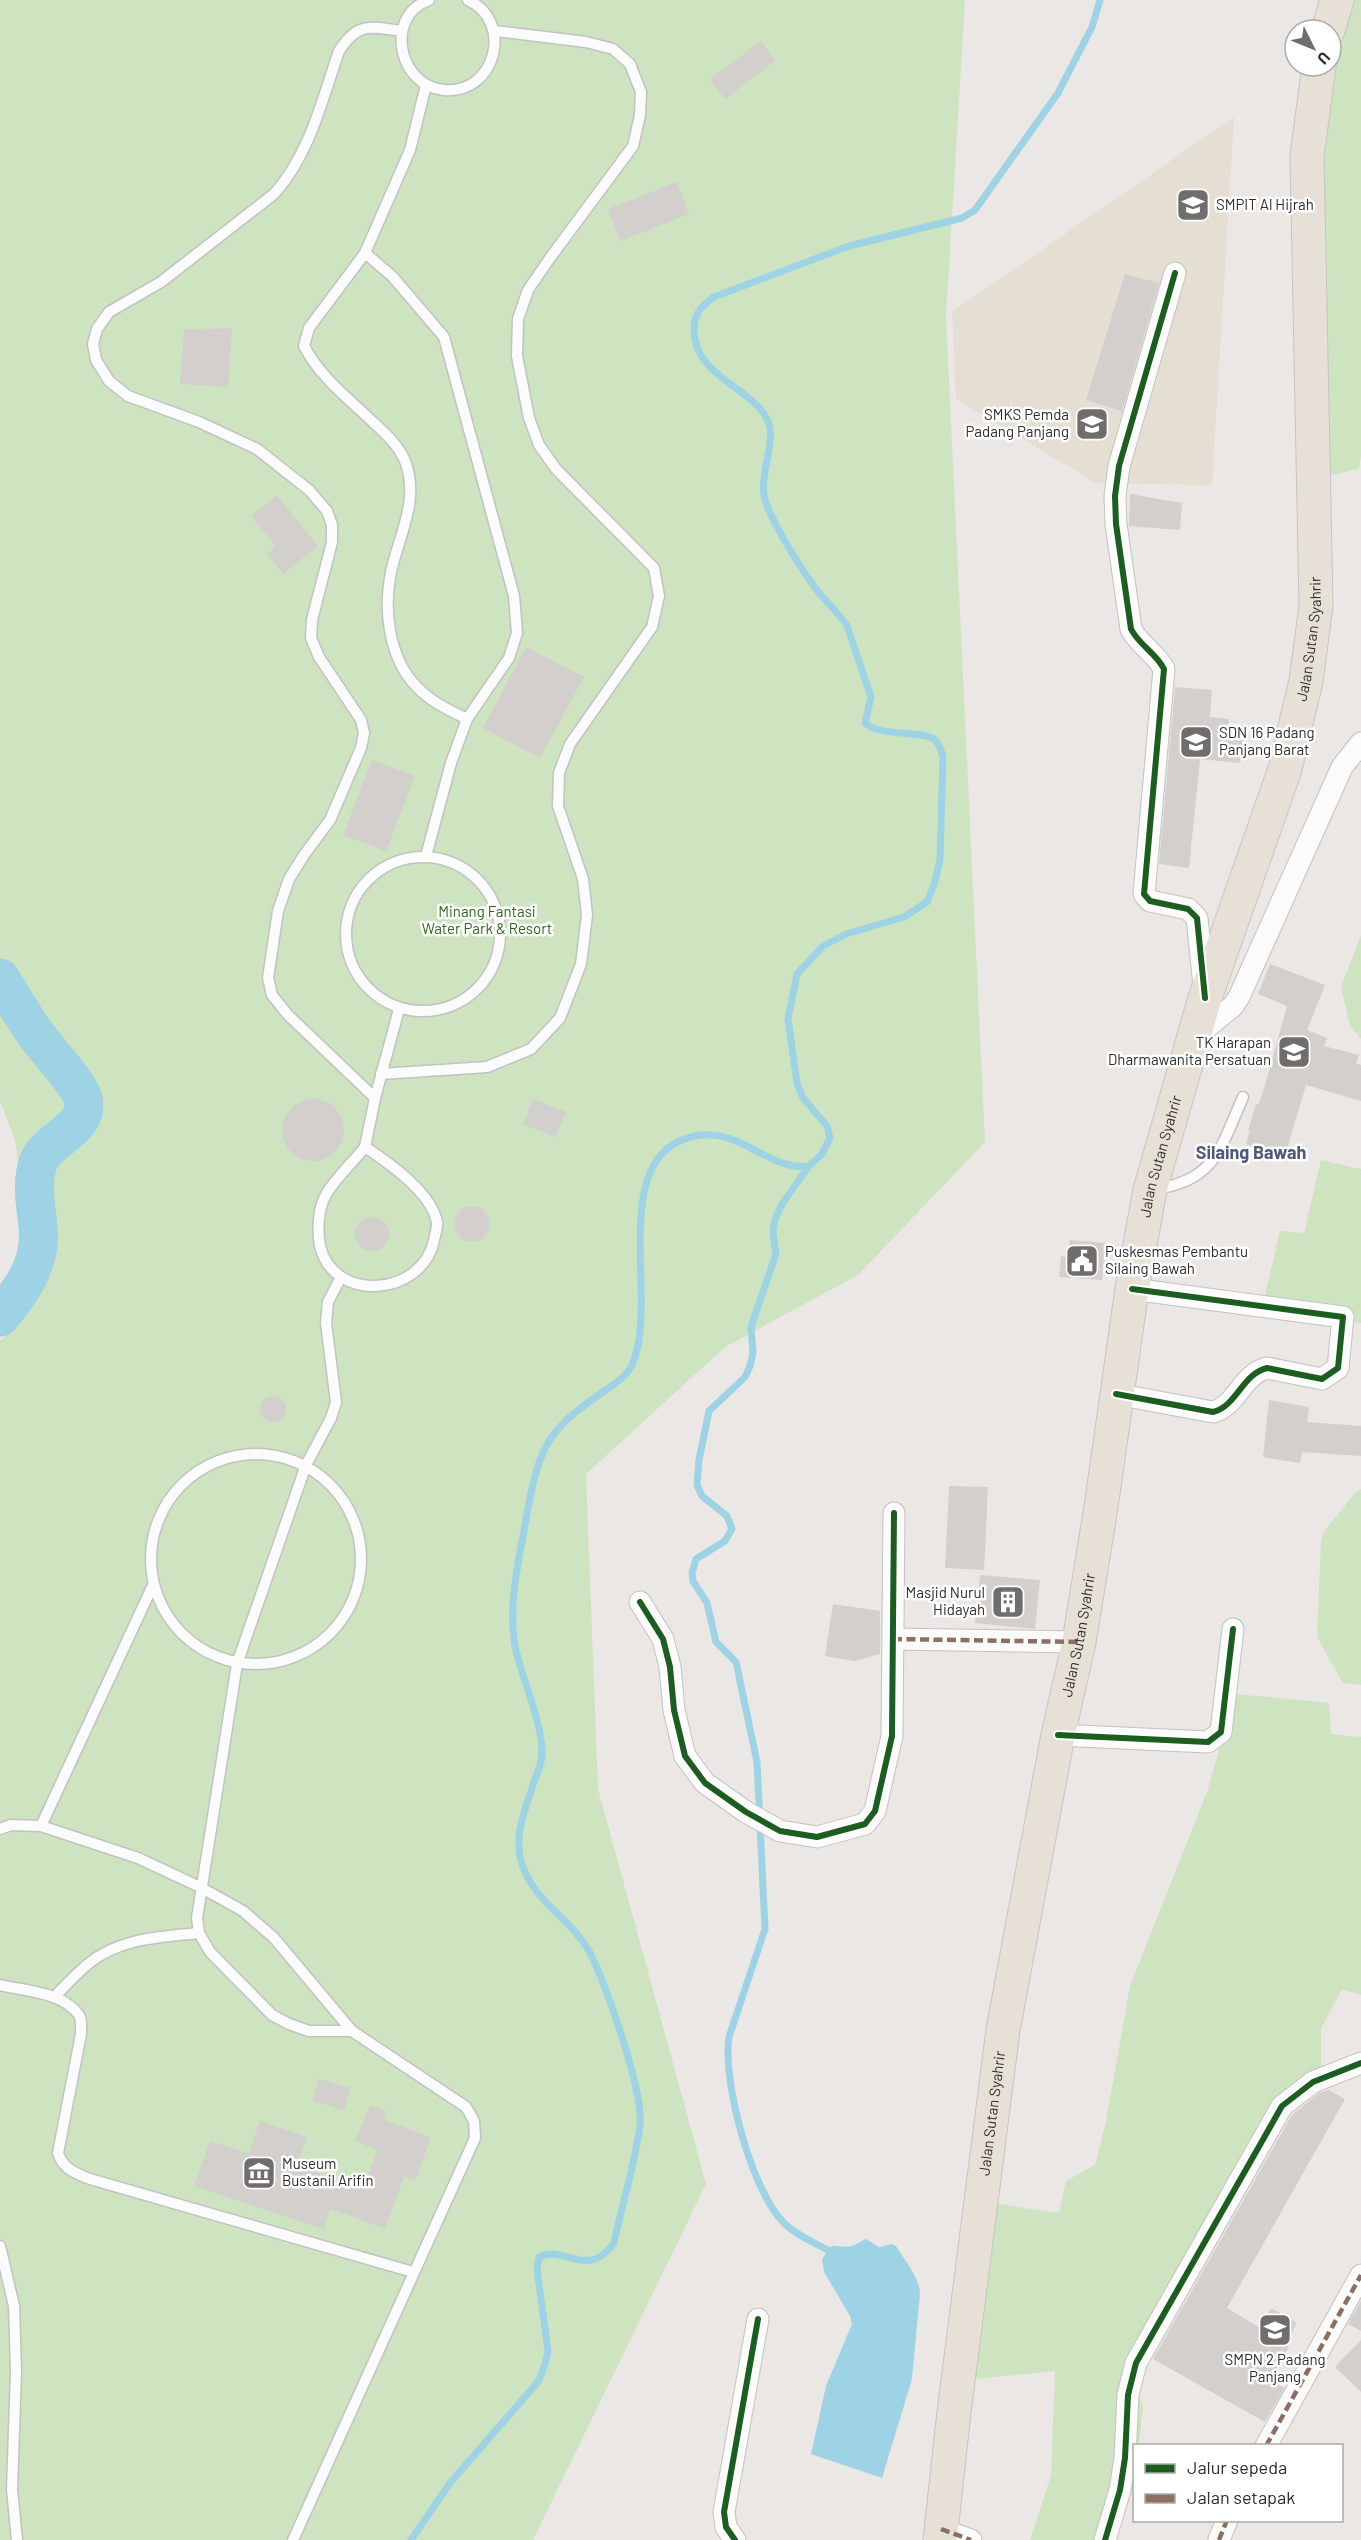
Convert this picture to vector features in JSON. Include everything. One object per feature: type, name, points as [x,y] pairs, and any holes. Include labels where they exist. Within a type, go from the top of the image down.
[{"type":"highway","points":[[1332,18],[1337,0]]},
{"type":"highway","name":"Jalan Sutan Syahrir","points":[[940,2534],[1003,2030],[1058,1736],[1079,1642],[1101,1508],[1132,1289],[1150,1190],[1196,1037],[1205,998],[1285,769],[1306,681],[1316,606],[1307,156],[1317,78]]},
{"type":"street","points":[[1175,273],[1119,466],[1115,506],[1131,629],[1135,637],[1160,661],[1164,669],[1144,894],[1150,902],[1188,909],[1197,918],[1205,998]]},
{"type":"street","points":[[1196,1037],[1233,1006],[1239,998],[1342,767],[1361,743]]},
{"type":"street","points":[[1116,1394],[1213,1412],[1226,1405],[1250,1376],[1260,1370],[1267,1368],[1322,1379],[1338,1368],[1343,1317],[1132,1289]]},
{"type":"street","points":[[640,1602],[663,1639],[670,1667],[674,1710],[685,1756],[705,1784],[746,1812],[780,1831],[817,1837],[865,1824],[875,1811],[892,1736],[894,1513]]},
{"type":"street","points":[[1058,1736],[1208,1742],[1215,1738],[1221,1732],[1233,1629]]},
{"type":"street","points":[[892,1639],[1079,1642]]},
{"type":"street","points":[[1105,2540],[1120,2490],[1125,2458],[1128,2395],[1136,2363],[1282,2106],[1313,2082],[1361,2063]]},
{"type":"street","points":[[1267,2444],[1361,2275]]},
{"type":"street","points":[[735,2540],[726,2527],[724,2512],[758,2319]]},
{"type":"street","points":[[1219,2540],[1226,2522]]},
{"type":"street","points":[[940,2534],[971,2540]]},
{"type":"lane","points":[[429,0],[411,14],[402,31],[401,47],[404,62],[413,75],[426,85],[443,90],[461,89],[477,81],[490,67],[496,50],[495,31],[488,16],[477,4],[468,0]]},
{"type":"lane","points":[[375,1098],[288,1015],[272,995],[268,978],[278,911],[290,879],[304,855],[330,820],[361,748],[364,733],[361,720],[319,657],[311,639],[312,620],[332,542],[332,525],[327,511],[309,490],[257,449],[199,422],[128,396],[108,381],[96,360],[93,344],[97,328],[109,312],[161,282],[274,194],[289,177],[308,142],[339,51],[347,38],[357,30],[368,27],[402,31]]},
{"type":"lane","points":[[381,1074],[487,1067],[531,1049],[560,1018],[581,964],[587,915],[583,879],[558,806],[559,773],[570,744],[652,627],[659,596],[654,568],[555,469],[539,445],[529,418],[517,356],[518,319],[528,290],[633,146],[640,115],[641,92],[630,64],[613,48],[586,42],[495,31]]},
{"type":"lane","points":[[426,85],[410,150],[365,253],[309,328],[304,346],[311,360],[392,440],[405,460],[410,479],[410,511],[391,573],[389,608],[391,633],[397,658],[416,687],[439,705],[466,719]]},
{"type":"lane","points":[[365,253],[392,276],[444,337],[514,596],[516,633],[509,658],[466,719],[426,856]]},
{"type":"lane","points":[[426,856],[452,862],[475,876],[491,896],[500,921],[500,948],[491,972],[467,998],[452,1007],[426,1013],[399,1009],[372,994],[352,968],[345,937],[351,906],[368,879],[395,862],[426,856]]},
{"type":"lane","points":[[365,1147],[386,1161],[426,1200],[437,1223],[432,1249],[416,1271],[393,1284],[366,1286],[341,1277],[324,1260],[318,1238],[320,1213],[326,1193],[365,1147],[375,1098],[399,1009]]},
{"type":"lane","points":[[1150,1190],[1175,1187],[1203,1173],[1220,1149],[1243,1097]]},
{"type":"lane","points":[[341,1277],[328,1302],[326,1323],[336,1402],[331,1418],[306,1465],[237,1664],[200,1887],[197,1918],[199,1933],[210,1953],[272,2015],[309,2031],[351,2031]]},
{"type":"lane","points":[[267,1453],[306,1465],[335,1488],[355,1520],[362,1557],[356,1593],[338,1626],[309,1651],[274,1664],[237,1664],[199,1649],[170,1622],[153,1585],[151,1545],[164,1507],[191,1476],[227,1457],[267,1453]]},
{"type":"lane","points":[[41,1826],[153,1585]]},
{"type":"lane","points":[[0,1828],[11,1825],[41,1826],[138,1858],[200,1887],[243,1911],[274,1938],[351,2031],[450,2095],[466,2107],[474,2121],[475,2138],[293,2540]]},
{"type":"lane","points":[[54,1997],[89,1963],[114,1948],[143,1938],[199,1933]]},
{"type":"lane","points":[[0,1985],[54,1997],[69,2005],[80,2017],[81,2034],[58,2153],[60,2162],[70,2171],[90,2179],[413,2272]]},
{"type":"lane","points":[[0,2246],[14,2306],[16,2371],[12,2489],[17,2540]]},
{"type":"shaded area","points":[[1234,117],[1212,485],[1096,483],[956,399],[952,312]]},
{"type":"green space","name":"Minang Fantasi Water Park & Resort","points":[[0,0],[965,0],[946,317],[985,1142],[858,1275],[725,1347],[586,1474],[598,1789],[706,2184],[533,2540],[0,2540],[0,1341],[9,1332],[34,1260],[15,1140],[0,1101]]},
{"type":"green space","points":[[1350,0],[1361,0],[1361,456],[1359,468],[1338,474],[1319,475],[1317,156],[1328,78],[1343,78],[1343,20]]},
{"type":"green space","points":[[1361,935],[1361,1039],[1350,1025],[1341,987]]},
{"type":"green space","points":[[1321,1160],[1361,1169],[1361,1323],[1262,1308],[1280,1231],[1304,1233]]},
{"type":"green space","points":[[1361,1489],[1361,1685],[1343,1683],[1317,1637],[1323,1533],[1356,1492]]},
{"type":"green space","points":[[1235,1694],[1329,1703],[1331,1734],[1361,1737],[1361,1995],[1342,1989],[1321,2029],[1321,2079],[1301,2089],[1149,2351],[1138,2393],[1143,2407],[1139,2444],[1133,2444],[1133,2475],[1110,2540],[1030,2540],[1051,2475],[1055,2371],[966,2380],[991,2203],[1059,2213],[1066,2181],[1095,2165],[1106,2121],[1130,1986],[1207,1792]]},
{"type":"water","points":[[866,2239],[879,2247],[892,2244],[896,2246],[914,2274],[920,2293],[912,2379],[882,2478],[811,2454],[826,2386],[852,2324],[850,2316],[824,2272],[822,2260],[829,2249],[834,2246],[851,2246]]},
{"type":"building","points":[[761,41],[775,61],[725,99],[710,79]]},
{"type":"building","points":[[677,182],[689,214],[620,241],[608,209]]},
{"type":"building","points":[[1125,274],[1159,283],[1122,411],[1086,400]]},
{"type":"building","points":[[232,328],[228,387],[180,384],[184,330]]},
{"type":"building","points":[[1130,494],[1182,503],[1180,530],[1129,526]]},
{"type":"building","points":[[277,495],[318,546],[283,574],[267,554],[276,547],[251,516]]},
{"type":"building","points":[[526,647],[584,677],[540,758],[483,728]]},
{"type":"building","points":[[1175,687],[1212,690],[1210,717],[1229,719],[1227,732],[1243,733],[1240,763],[1200,759],[1189,868],[1159,864]]},
{"type":"building","points":[[372,760],[415,776],[386,851],[343,835]]},
{"type":"building","points":[[1270,964],[1325,985],[1307,1030],[1327,1038],[1324,1046],[1359,1055],[1356,1063],[1361,1065],[1361,1101],[1306,1085],[1285,1156],[1246,1144],[1256,1104],[1258,1105],[1263,1092],[1287,1006],[1258,994]]},
{"type":"building","points":[[307,1099],[319,1099],[335,1108],[342,1118],[344,1130],[342,1142],[335,1152],[319,1161],[307,1161],[296,1156],[287,1147],[282,1136],[282,1124],[287,1113],[296,1104]]},
{"type":"building","points":[[533,1099],[566,1112],[556,1137],[523,1124]]},
{"type":"building","points":[[472,1206],[485,1211],[490,1224],[485,1237],[472,1242],[459,1237],[454,1224],[459,1211]]},
{"type":"building","points":[[372,1217],[384,1222],[389,1234],[384,1246],[372,1251],[360,1246],[355,1234],[360,1222]]},
{"type":"building","name":"Puskesmas Pembantu Silaing Bawah","points":[[1070,1240],[1105,1243],[1102,1280],[1059,1277],[1061,1256],[1068,1257]]},
{"type":"building","points":[[273,1396],[282,1400],[286,1409],[282,1418],[273,1422],[264,1418],[260,1409],[264,1400]]},
{"type":"building","points":[[1269,1400],[1309,1407],[1307,1422],[1361,1426],[1361,1456],[1302,1452],[1300,1463],[1263,1457]]},
{"type":"building","points":[[949,1486],[988,1487],[984,1570],[945,1568]]},
{"type":"building","name":"Masjid Nurul Hidayah","points":[[980,1575],[1040,1580],[1035,1629],[975,1623]]},
{"type":"building","points":[[833,1604],[880,1611],[880,1654],[855,1661],[825,1656]]},
{"type":"building","points":[[319,2079],[351,2088],[344,2110],[313,2101]]},
{"type":"building","points":[[1329,2090],[1345,2099],[1227,2308],[1260,2328],[1271,2308],[1297,2323],[1285,2345],[1289,2347],[1270,2380],[1284,2388],[1265,2422],[1153,2359],[1292,2115],[1319,2093]]},
{"type":"building","points":[[370,2105],[386,2111],[383,2119],[431,2138],[415,2181],[404,2177],[385,2228],[330,2209],[324,2229],[194,2186],[210,2141],[249,2154],[260,2121],[307,2137],[297,2166],[363,2188],[378,2150],[355,2141]]},
{"type":"building","points":[[1361,2301],[1361,2331],[1348,2324]]},
{"type":"building","points":[[1361,2340],[1361,2392],[1335,2367]]},
{"type":"waterway","points":[[828,2250],[794,2231],[772,2208],[761,2187],[742,2135],[730,2080],[729,2037],[765,1929],[757,1762],[736,1662],[716,1642],[707,1603],[693,1581],[692,1573],[696,1559],[725,1541],[732,1529],[727,1516],[702,1496],[697,1485],[699,1460],[709,1411],[745,1377],[750,1366],[753,1353],[751,1327],[776,1254],[773,1233],[775,1219],[782,1204],[809,1166],[822,1154],[830,1138],[827,1126],[803,1098],[797,1083],[788,1019],[797,974],[823,946],[846,934],[904,917],[927,902],[935,882],[940,859],[943,756],[939,745],[927,736],[889,732],[865,723],[871,697],[847,626],[798,563],[774,522],[765,500],[764,480],[770,437],[767,419],[760,408],[713,370],[703,359],[697,346],[694,324],[699,311],[714,297],[849,246],[962,218],[975,210],[1058,93],[1092,27],[1100,0]]},
{"type":"waterway","points":[[0,978],[37,1036],[76,1085],[83,1099],[80,1119],[74,1127],[49,1147],[38,1163],[34,1187],[38,1227],[37,1252],[23,1286],[0,1317]]},
{"type":"waterway","points":[[411,2540],[450,2483],[538,2382],[548,2351],[537,2269],[539,2257],[549,2254],[585,2261],[604,2254],[614,2243],[640,2125],[640,2110],[630,2064],[596,1965],[582,1940],[536,1891],[523,1867],[520,1856],[521,1824],[542,1754],[538,1724],[518,1659],[513,1631],[513,1600],[517,1570],[535,1476],[545,1449],[558,1429],[575,1413],[619,1380],[632,1365],[639,1338],[640,1234],[643,1200],[651,1171],[667,1148],[695,1136],[711,1135],[741,1143],[781,1163],[809,1166]]},
{"type":"marked path","points":[[893,1639],[1079,1642]]},
{"type":"marked path","points":[[1267,2444],[1361,2275]]},
{"type":"marked path","points":[[1219,2540],[1226,2522]]},
{"type":"marked path","points":[[941,2529],[971,2540]]},
{"type":"cycle path","points":[[1175,273],[1119,466],[1115,496],[1116,524],[1131,629],[1164,669],[1144,894],[1150,901],[1188,909],[1197,918],[1205,998]]},
{"type":"cycle path","points":[[1116,1394],[1213,1412],[1228,1403],[1258,1371],[1267,1368],[1322,1379],[1338,1368],[1343,1317],[1132,1289]]},
{"type":"cycle path","points":[[640,1602],[663,1639],[670,1667],[674,1710],[685,1756],[705,1783],[746,1812],[780,1831],[817,1837],[865,1824],[875,1811],[892,1736],[894,1513]]},
{"type":"cycle path","points":[[1058,1735],[1208,1742],[1221,1732],[1233,1629]]},
{"type":"cycle path","points":[[1105,2540],[1120,2490],[1125,2458],[1128,2395],[1136,2363],[1282,2106],[1313,2082],[1361,2063]]},
{"type":"cycle path","points":[[735,2540],[726,2527],[724,2512],[758,2319]]},
{"type":"place","name":"SMPIT Al Hijrah","points":[[1193,205]]},
{"type":"place","name":"SMKS Pemda Padang Panjang","points":[[1092,424]]},
{"type":"place","name":"SDN 16 Padang Panjang Barat","points":[[1196,742]]},
{"type":"place","name":"TK Harapan Dharmawanita Persatuan","points":[[1294,1052]]},
{"type":"place","name":"Puskesmas Pembantu Silaing Bawah","points":[[1082,1261]]},
{"type":"place","name":"Masjid Nurul Hidayah","points":[[1008,1602]]},
{"type":"place","name":"Museum Bustanil Arifin","points":[[259,2173]]},
{"type":"place","name":"SMPN 2 Padang Panjang","points":[[1275,2330]]},
{"type":"district","name":"Silaing Bawah","points":[[1251,1153]]}]
